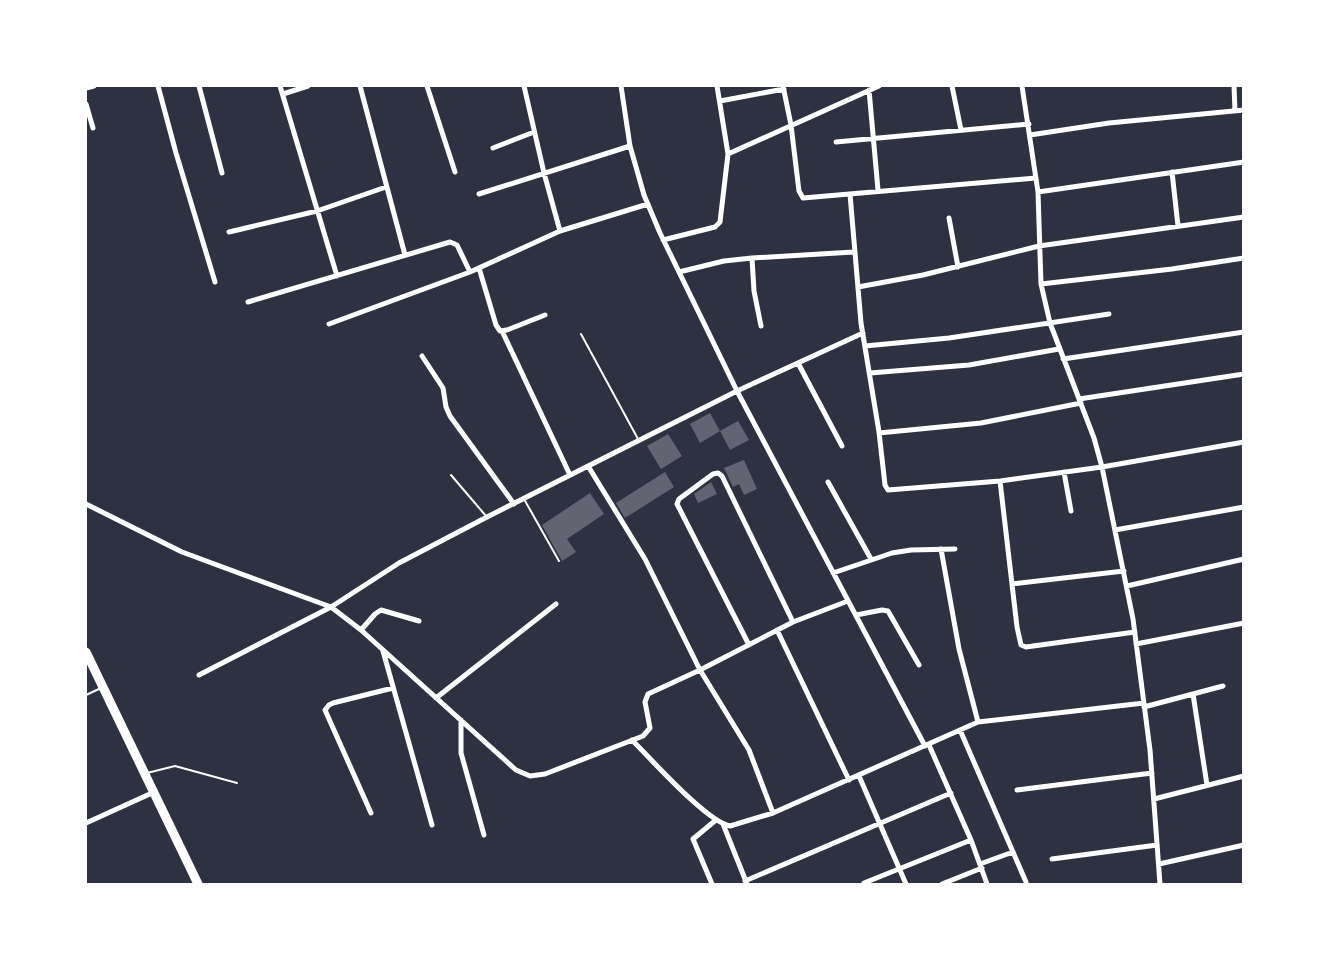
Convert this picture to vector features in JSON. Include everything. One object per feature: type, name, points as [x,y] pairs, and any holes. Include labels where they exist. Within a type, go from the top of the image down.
[{"type":"highway","points":[[86,652],[198,885]]},
{"type":"street","points":[[86,88],[94,86]]},
{"type":"street","points":[[158,86],[215,282]]},
{"type":"street","points":[[199,86],[222,173]]},
{"type":"street","points":[[280,86],[337,276]]},
{"type":"street","points":[[283,94],[308,86]]},
{"type":"street","points":[[360,86],[405,255]]},
{"type":"street","points":[[427,86],[456,172]]},
{"type":"street","points":[[524,86],[560,231]]},
{"type":"street","points":[[621,86],[630,146],[648,204],[663,240],[736,391],[927,745],[971,840],[987,885]]},
{"type":"street","points":[[663,240],[719,224],[728,154],[717,86]]},
{"type":"street","points":[[855,86],[857,95]]},
{"type":"street","points":[[728,154],[879,86]]},
{"type":"street","points":[[952,86],[961,130]]},
{"type":"street","points":[[1022,86],[1038,192],[1041,284],[1050,323],[1102,467],[1135,632],[1152,773],[1160,885]]},
{"type":"street","points":[[1234,86],[1235,111]]},
{"type":"street","points":[[720,101],[784,87],[801,196],[808,199],[878,190],[1036,178]]},
{"type":"street","points":[[869,90],[878,190]]},
{"type":"street","points":[[86,104],[93,128]]},
{"type":"street","points":[[1030,135],[1109,123],[1244,110]]},
{"type":"street","points":[[836,142],[1029,124]]},
{"type":"street","points":[[493,148],[534,132]]},
{"type":"street","points":[[479,194],[630,146]]},
{"type":"street","points":[[1038,192],[1244,162]]},
{"type":"street","points":[[1172,172],[1178,226]]},
{"type":"street","points":[[229,232],[316,210],[386,187]]},
{"type":"street","points":[[850,194],[863,333],[885,485],[890,491],[999,481],[1102,467],[1244,442]]},
{"type":"street","points":[[329,324],[470,272],[560,231],[648,204]]},
{"type":"street","points":[[858,287],[923,275],[1039,246],[1244,217]]},
{"type":"street","points":[[949,218],[958,267]]},
{"type":"street","points":[[248,302],[450,242],[456,243],[470,272]]},
{"type":"street","points":[[679,272],[724,261],[854,252]]},
{"type":"street","points":[[752,258],[754,291],[761,326]]},
{"type":"street","points":[[1041,284],[1244,258]]},
{"type":"street","points":[[479,268],[496,325],[502,331],[570,475]]},
{"type":"street","points":[[865,346],[949,338],[1109,314]]},
{"type":"street","points":[[502,331],[545,315]]},
{"type":"street","points":[[1063,358],[1244,332]]},
{"type":"street","points":[[199,675],[331,607],[399,563],[487,517],[736,391],[863,333]]},
{"type":"street","points":[[870,373],[969,365],[1059,349]]},
{"type":"street","points":[[422,356],[442,388],[450,416],[514,504]]},
{"type":"street","points":[[798,363],[842,446]]},
{"type":"street","points":[[879,433],[981,423],[1080,401],[1244,374]]},
{"type":"street","points":[[588,466],[645,559],[700,670],[755,761],[774,813]]},
{"type":"street","points":[[1064,472],[1071,510]]},
{"type":"street","points":[[748,645],[677,504],[679,499],[712,474],[718,473],[722,477],[793,622]]},
{"type":"street","points":[[999,481],[1019,641],[1023,647],[1135,632]]},
{"type":"street","points":[[828,482],[871,559]]},
{"type":"street","points":[[86,504],[182,552],[331,607],[361,630],[516,770],[530,776],[545,774],[643,736],[649,730],[646,696],[793,622],[848,601]]},
{"type":"street","points":[[1115,530],[1244,507]]},
{"type":"street","points":[[941,549],[959,649],[978,722]]},
{"type":"street","points":[[833,573],[871,559],[911,550],[955,549]]},
{"type":"street","points":[[1127,586],[1244,559]]},
{"type":"street","points":[[1012,584],[1124,571]]},
{"type":"street","points":[[436,698],[556,604]]},
{"type":"street","points":[[856,615],[882,609],[888,611],[919,665]]},
{"type":"street","points":[[361,630],[381,610],[419,621]]},
{"type":"street","points":[[1136,644],[1244,623]]},
{"type":"street","points":[[777,630],[849,780]]},
{"type":"street","points":[[382,650],[432,825]]},
{"type":"street","points":[[632,740],[716,820],[723,824],[740,824],[774,813],[978,722],[1144,705],[1223,686]]},
{"type":"street","points":[[371,813],[325,710],[333,703],[393,688]]},
{"type":"street","points":[[1193,694],[1207,785]]},
{"type":"street","points":[[461,720],[460,753],[484,835]]},
{"type":"street","points":[[960,730],[1026,882]]},
{"type":"street","points":[[1017,790],[1152,773]]},
{"type":"street","points":[[859,776],[906,885]]},
{"type":"street","points":[[1154,799],[1244,776]]},
{"type":"street","points":[[86,823],[152,793]]},
{"type":"street","points":[[723,824],[746,883],[951,794]]},
{"type":"street","points":[[712,885],[693,839],[716,820]]},
{"type":"street","points":[[864,883],[971,840]]},
{"type":"street","points":[[1052,858],[1157,845]]},
{"type":"street","points":[[1159,864],[1244,845]]},
{"type":"street","points":[[942,885],[1013,852]]},
{"type":"lane","points":[[581,334],[639,440]]},
{"type":"lane","points":[[451,476],[487,517]]},
{"type":"lane","points":[[524,499],[559,561]]},
{"type":"lane","points":[[86,695],[102,688]]},
{"type":"lane","points":[[143,774],[175,766],[237,783]]},
{"type":"building","points":[[710,413],[720,431],[700,443],[690,424]]},
{"type":"building","points":[[738,421],[749,440],[730,450],[720,431]]},
{"type":"building","points":[[668,434],[682,456],[661,469],[647,446]]},
{"type":"building","points":[[744,460],[757,489],[744,495],[739,484],[733,487],[724,468]]},
{"type":"building","points":[[665,472],[674,487],[625,518],[616,503]]},
{"type":"building","points":[[711,482],[717,494],[698,503],[694,494]]},
{"type":"building","points":[[590,493],[604,514],[567,539],[576,552],[562,561],[542,525]]}]
